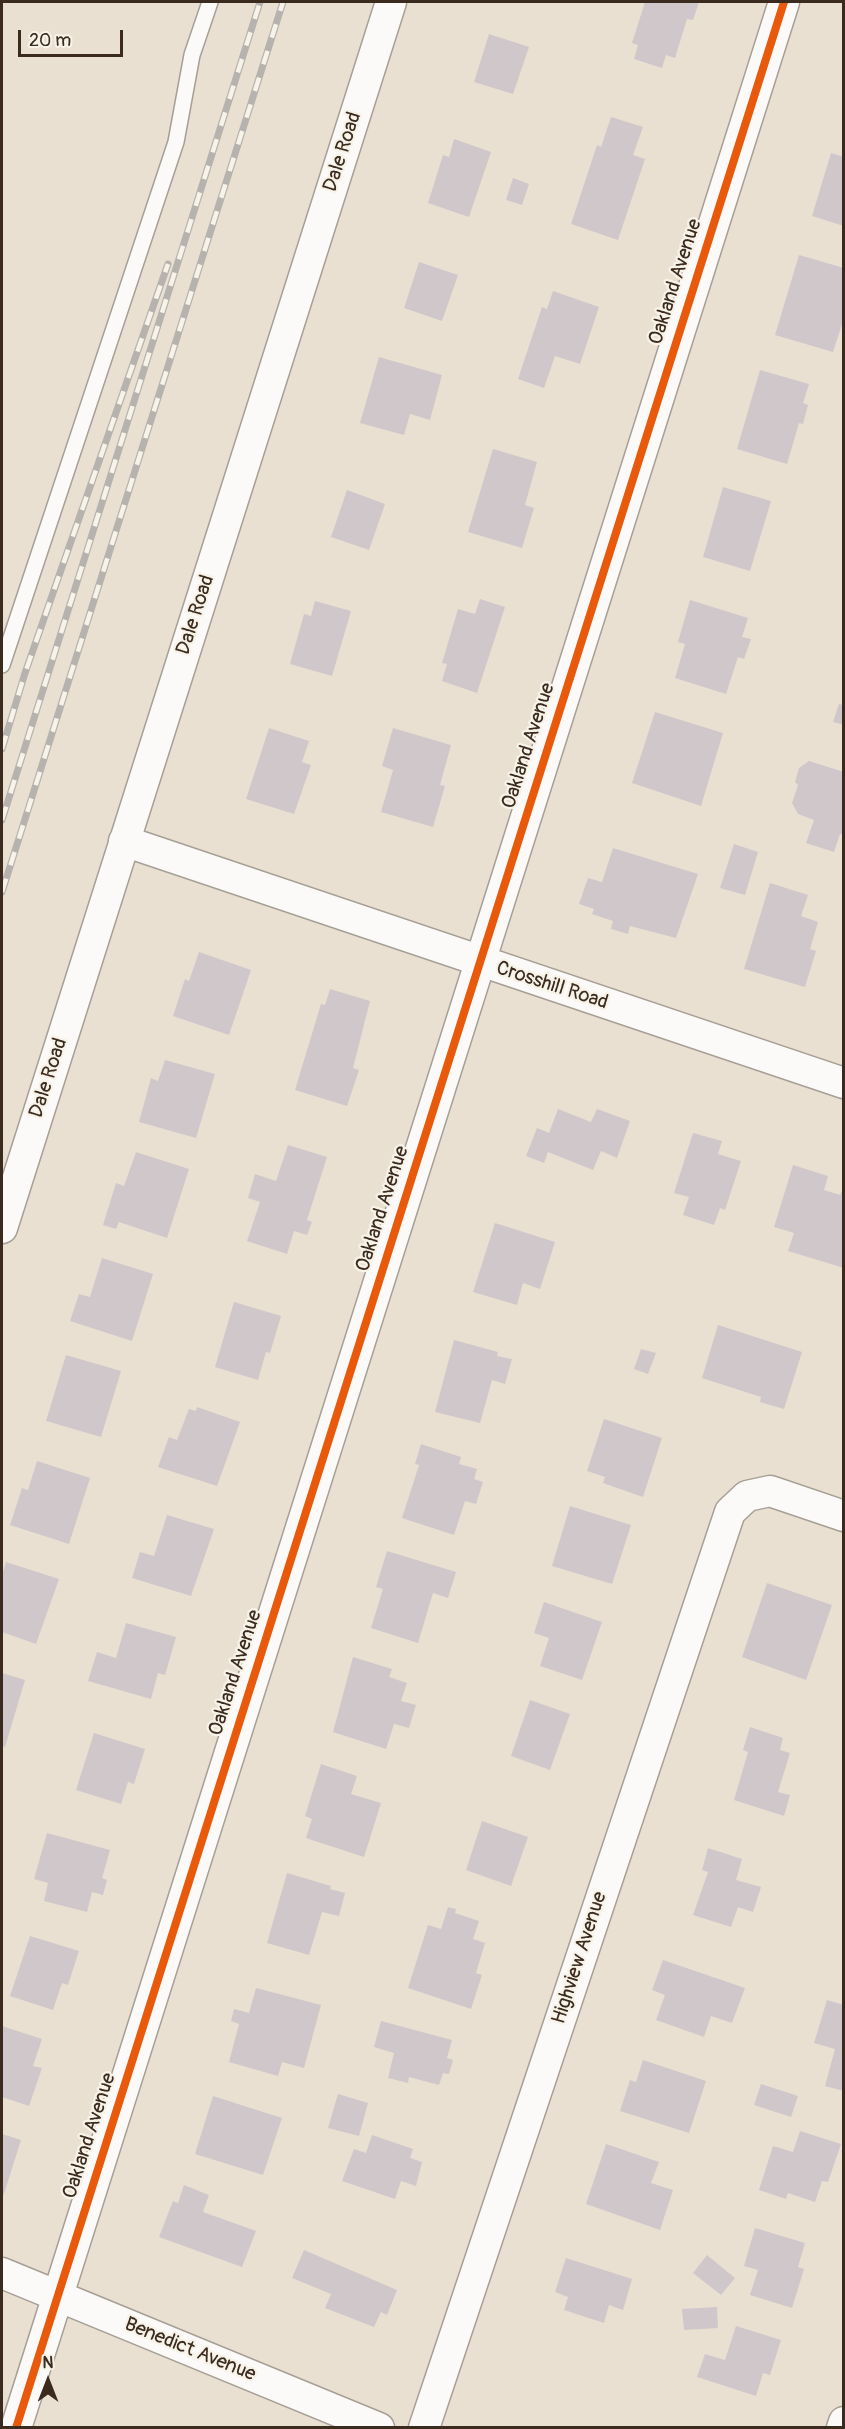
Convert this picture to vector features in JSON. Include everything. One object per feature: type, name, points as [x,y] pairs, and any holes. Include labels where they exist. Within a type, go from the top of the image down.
[{"type":"street","name":"Dale Road","points":[[2,1228],[391,2]]},
{"type":"street","name":"Oakland Avenue","points":[[16,2427],[478,961],[784,2]]},
{"type":"street","name":"Crosshill Road","points":[[124,841],[843,1083]]},
{"type":"street","name":"Highview Avenue","points":[[424,2427],[730,1512],[747,1496],[770,1491],[843,1516]]},
{"type":"street","name":"Benedict Avenue","points":[[2,2273],[379,2427]]},
{"type":"street","points":[[842,2427],[843,2422]]},
{"type":"lane","points":[[2,665],[176,142],[192,55],[210,2]]},
{"type":"building","points":[[645,2],[699,2],[693,20],[687,19],[675,58],[666,55],[662,68],[634,59],[638,45],[632,43]]},
{"type":"building","points":[[489,34],[529,47],[513,94],[474,82]]},
{"type":"building","points":[[611,117],[643,127],[633,155],[645,159],[618,240],[571,224],[597,145],[601,147]]},
{"type":"building","points":[[454,139],[491,152],[469,217],[428,203],[443,155],[449,157]]},
{"type":"building","points":[[831,153],[844,157],[844,226],[812,216]]},
{"type":"building","points":[[513,178],[529,184],[522,205],[506,200]]},
{"type":"building","points":[[799,255],[844,268],[844,318],[833,352],[775,335]]},
{"type":"building","points":[[419,262],[458,275],[442,321],[404,308]]},
{"type":"building","points":[[553,291],[599,307],[580,364],[555,356],[544,388],[518,379],[542,307],[547,309]]},
{"type":"building","points":[[379,357],[442,375],[430,420],[410,414],[404,435],[360,423]]},
{"type":"building","points":[[760,370],[809,384],[803,403],[808,405],[803,424],[799,423],[787,464],[737,449]]},
{"type":"building","points":[[493,449],[537,462],[525,505],[534,508],[522,548],[468,532]]},
{"type":"building","points":[[723,487],[771,501],[750,571],[703,557]]},
{"type":"building","points":[[347,490],[385,504],[369,550],[331,537]]},
{"type":"building","points":[[480,599],[505,607],[477,693],[442,681],[447,664],[442,663],[458,609],[475,614]]},
{"type":"building","points":[[690,600],[748,618],[742,637],[751,639],[744,659],[738,657],[726,694],[675,678],[685,644],[678,642]]},
{"type":"building","points":[[315,601],[351,611],[332,676],[290,664],[304,614],[311,616]]},
{"type":"building","points":[[839,704],[844,705],[844,725],[833,722]]},
{"type":"building","points":[[655,712],[723,733],[701,806],[632,783]]},
{"type":"building","points":[[269,728],[309,741],[302,762],[311,765],[294,814],[246,799]]},
{"type":"building","points":[[393,728],[451,745],[440,785],[445,786],[433,827],[381,812],[393,770],[382,766]]},
{"type":"building","points":[[809,761],[844,772],[844,835],[840,834],[834,852],[806,843],[814,820],[798,814],[792,803],[798,785],[795,782],[799,768]]},
{"type":"building","points":[[734,844],[758,852],[745,895],[720,888]]},
{"type":"building","points":[[613,848],[698,874],[676,938],[630,926],[628,934],[611,929],[613,921],[592,914],[594,909],[579,904],[588,878],[602,882]]},
{"type":"building","points":[[770,883],[808,895],[801,916],[818,922],[810,949],[816,951],[805,987],[744,969]]},
{"type":"building","points":[[199,952],[251,970],[229,1035],[173,1016],[185,979],[189,981]]},
{"type":"building","points":[[330,989],[370,1001],[353,1068],[359,1070],[347,1106],[295,1090],[321,1004],[325,1005]]},
{"type":"building","points":[[165,1060],[215,1074],[196,1138],[139,1122],[151,1078],[158,1081]]},
{"type":"building","points":[[558,1109],[591,1122],[597,1109],[630,1121],[617,1158],[601,1151],[593,1170],[548,1152],[544,1163],[526,1156],[537,1128],[549,1133]]},
{"type":"building","points":[[693,1133],[722,1141],[718,1154],[741,1161],[725,1210],[720,1208],[714,1225],[683,1215],[689,1197],[674,1193]]},
{"type":"building","points":[[288,1145],[327,1157],[307,1220],[312,1222],[307,1235],[294,1231],[287,1254],[247,1241],[260,1202],[248,1198],[255,1174],[276,1181]]},
{"type":"building","points":[[136,1152],[189,1169],[167,1238],[119,1222],[116,1229],[103,1225],[116,1183],[124,1186]]},
{"type":"building","points":[[793,1165],[828,1176],[824,1190],[840,1195],[844,1186],[844,1268],[788,1251],[794,1233],[774,1227]]},
{"type":"building","points":[[495,1223],[555,1242],[540,1289],[523,1283],[517,1305],[473,1292]]},
{"type":"building","points":[[102,1258],[153,1274],[132,1341],[70,1321],[79,1294],[90,1297]]},
{"type":"building","points":[[234,1302],[281,1316],[270,1353],[266,1352],[258,1380],[215,1367]]},
{"type":"building","points":[[718,1325],[802,1352],[784,1409],[760,1402],[761,1397],[702,1378]]},
{"type":"building","points":[[454,1340],[498,1352],[497,1356],[512,1359],[505,1384],[492,1380],[480,1423],[435,1412]]},
{"type":"building","points":[[641,1349],[656,1353],[648,1374],[634,1369]]},
{"type":"building","points":[[66,1355],[121,1371],[101,1437],[46,1421]]},
{"type":"building","points":[[197,1407],[240,1422],[217,1486],[158,1467],[169,1437],[177,1440],[189,1409],[196,1411]]},
{"type":"building","points":[[604,1419],[662,1438],[643,1497],[603,1483],[605,1477],[587,1471]]},
{"type":"building","points":[[421,1444],[461,1457],[459,1464],[477,1469],[474,1479],[483,1482],[476,1504],[465,1501],[454,1535],[402,1518],[419,1465],[415,1464]]},
{"type":"building","points":[[37,1461],[90,1478],[69,1544],[10,1525],[22,1488],[28,1490]]},
{"type":"building","points":[[570,1506],[631,1525],[612,1584],[552,1566]]},
{"type":"building","points":[[167,1515],[214,1529],[191,1596],[132,1578],[140,1552],[154,1556]]},
{"type":"building","points":[[387,1551],[456,1572],[448,1598],[433,1593],[418,1643],[371,1628],[383,1589],[376,1587]]},
{"type":"building","points":[[6,1562],[59,1579],[36,1644],[2,1632],[2,1575]]},
{"type":"building","points":[[767,1583],[832,1605],[806,1680],[742,1657]]},
{"type":"building","points":[[544,1602],[602,1622],[582,1680],[540,1666],[549,1638],[534,1633]]},
{"type":"building","points":[[126,1623],[176,1637],[165,1675],[158,1673],[151,1699],[88,1681],[97,1652],[116,1658]]},
{"type":"building","points":[[353,1657],[392,1669],[389,1677],[407,1683],[401,1701],[416,1705],[409,1728],[394,1724],[386,1749],[333,1732]]},
{"type":"building","points":[[2,1673],[25,1680],[5,1747],[2,1746]]},
{"type":"building","points":[[530,1700],[570,1714],[550,1770],[511,1756]]},
{"type":"building","points":[[750,1727],[783,1738],[780,1750],[790,1753],[778,1792],[790,1795],[784,1816],[734,1800],[748,1752],[743,1750]]},
{"type":"building","points":[[94,1733],[145,1749],[134,1784],[128,1782],[121,1804],[76,1790]]},
{"type":"building","points":[[321,1764],[357,1776],[351,1794],[381,1803],[364,1857],[306,1838],[312,1819],[305,1816]]},
{"type":"building","points":[[482,1821],[528,1837],[511,1886],[466,1870]]},
{"type":"building","points":[[47,1833],[110,1850],[102,1878],[107,1880],[103,1895],[92,1892],[87,1912],[44,1901],[48,1883],[34,1879]]},
{"type":"building","points":[[708,1848],[742,1859],[736,1880],[761,1887],[753,1912],[738,1907],[731,1927],[693,1915],[708,1872],[702,1870]]},
{"type":"building","points":[[287,1873],[331,1886],[330,1889],[345,1893],[339,1916],[322,1912],[309,1955],[267,1943]]},
{"type":"building","points":[[448,1907],[456,1909],[455,1913],[479,1921],[473,1939],[485,1943],[476,1973],[482,1975],[471,2009],[408,1988],[428,1925],[441,1929]]},
{"type":"building","points":[[30,1936],[79,1951],[68,1985],[62,1983],[53,2010],[10,1996]]},
{"type":"building","points":[[663,1960],[745,1988],[732,2023],[711,2016],[704,2037],[656,2020],[665,1995],[652,1990]]},
{"type":"building","points":[[256,1988],[321,2005],[304,2068],[282,2062],[278,2076],[229,2062],[239,2024],[231,2021],[234,2009],[249,2013]]},
{"type":"building","points":[[827,2000],[844,2005],[844,2091],[825,2086],[835,2049],[814,2043]]},
{"type":"building","points":[[381,2021],[452,2040],[447,2058],[453,2060],[449,2074],[443,2073],[439,2085],[409,2077],[408,2083],[388,2078],[394,2053],[374,2047]]},
{"type":"building","points":[[2,2026],[42,2039],[33,2066],[42,2068],[29,2106],[2,2097]]},
{"type":"building","points":[[643,2060],[706,2081],[689,2133],[620,2111],[630,2080],[636,2082]]},
{"type":"building","points":[[761,2084],[798,2096],[791,2117],[754,2105]]},
{"type":"building","points":[[338,2094],[368,2103],[359,2136],[328,2128]]},
{"type":"building","points":[[213,2096],[282,2118],[263,2175],[195,2154]]},
{"type":"building","points":[[800,2131],[841,2144],[828,2182],[822,2181],[815,2202],[788,2193],[786,2199],[759,2190],[773,2146],[793,2152]]},
{"type":"building","points":[[2,2134],[21,2140],[3,2197],[2,2196]]},
{"type":"building","points":[[372,2135],[413,2149],[410,2158],[422,2162],[416,2186],[401,2181],[395,2199],[342,2181],[354,2149],[366,2153]]},
{"type":"building","points":[[606,2144],[659,2162],[651,2183],[673,2190],[660,2230],[586,2204]]},
{"type":"building","points":[[184,2185],[209,2195],[203,2212],[256,2231],[242,2267],[159,2237],[173,2201],[178,2203]]},
{"type":"building","points":[[755,2228],[805,2243],[798,2267],[804,2269],[792,2308],[750,2295],[758,2270],[744,2266]]},
{"type":"building","points":[[304,2250],[397,2290],[387,2315],[381,2312],[374,2327],[325,2308],[331,2294],[292,2278]]},
{"type":"building","points":[[707,2255],[735,2278],[721,2295],[693,2273]]},
{"type":"building","points":[[566,2258],[632,2279],[623,2310],[609,2305],[604,2323],[564,2310],[568,2297],[555,2292]]},
{"type":"building","points":[[717,2307],[718,2328],[684,2330],[682,2309]]},
{"type":"building","points":[[736,2326],[781,2340],[770,2375],[763,2373],[756,2396],[697,2377],[705,2354],[725,2360]]},
{"type":"railway","points":[[2,820],[260,2]]},
{"type":"railway","points":[[2,892],[283,2]]},
{"type":"railway","points":[[2,749],[25,673],[168,264]]},
{"type":"cycle path","points":[[16,2428],[784,2]]}]
